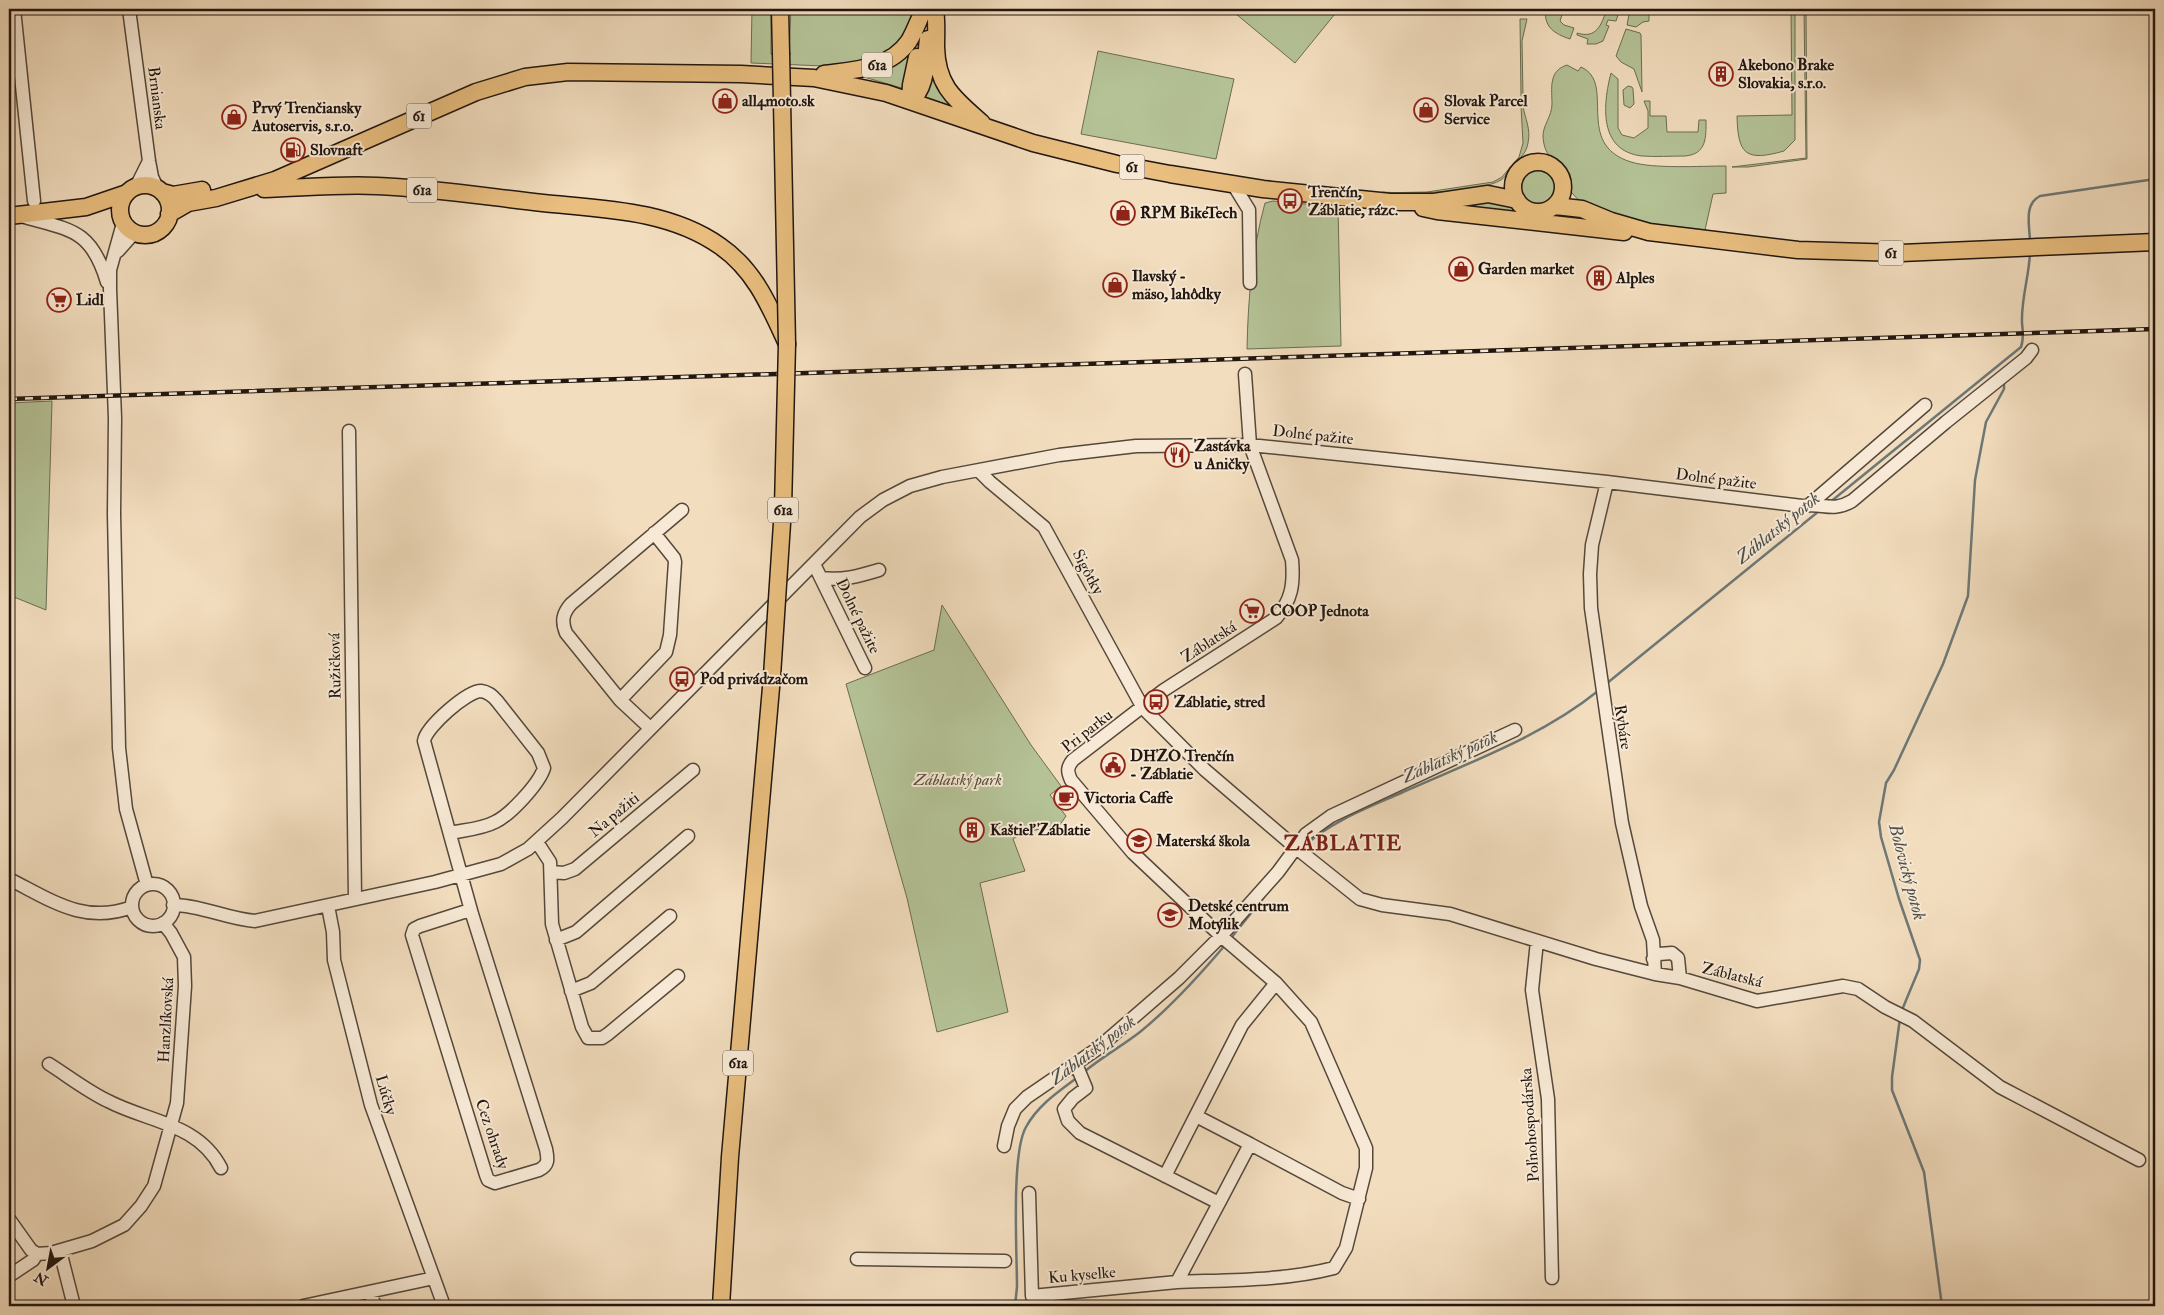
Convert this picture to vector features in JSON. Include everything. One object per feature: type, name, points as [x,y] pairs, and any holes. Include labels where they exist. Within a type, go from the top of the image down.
[{"type":"main road","name":"61a","points":[[721,1306],[730,1157],[772,676],[784,489],[787,344],[780,9]]},
{"type":"main road","name":"61a","points":[[802,76],[860,70],[886,61],[909,41],[924,9]]},
{"type":"main road","points":[[910,101],[918,95],[922,86],[930,9]]},
{"type":"main road","points":[[935,9],[937,60],[945,86],[956,100],[988,128]]},
{"type":"main road","name":"61","points":[[86,207],[126,224],[142,235],[158,232],[163,227],[169,214],[188,203],[249,189],[323,160],[476,92],[525,77],[568,72],[802,76],[845,83],[910,101],[1033,143],[1117,164],[1263,189],[1405,203],[1437,211],[1611,231],[1649,232],[1783,249],[1831,252],[1902,253],[2155,242]]},
{"type":"main road","name":"61","points":[[14,216],[86,207],[147,185],[174,195],[192,192],[271,175],[323,160]]},
{"type":"main road","name":"61","points":[[1488,194],[1515,178],[1526,165],[1535,162],[1544,163],[1558,172],[1564,188],[1582,209]]},
{"type":"main road","points":[[1515,178],[1513,190],[1517,200]]},
{"type":"main road","name":"61a","points":[[249,189],[378,186],[594,208],[668,220],[699,233],[722,246],[751,274],[764,294],[787,344]]},
{"type":"main road","points":[[1555,206],[1560,200],[1564,188]]},
{"type":"main road","points":[[126,224],[121,205],[132,190]]},
{"type":"main road","points":[[160,191],[167,198],[169,214]]},
{"type":"main road","name":"61","points":[[1405,203],[1488,194],[1517,200],[1522,207],[1534,212],[1543,212],[1555,206],[1582,209],[1610,221],[1649,232]]},
{"type":"street","points":[[14,9],[34,201]]},
{"type":"street","name":"Brnianska","points":[[129,9],[149,161],[152,177],[160,191]]},
{"type":"street","points":[[132,190],[149,161]]},
{"type":"street","points":[[1233,184],[1249,210],[1250,283]]},
{"type":"street","points":[[1249,210],[1263,189]]},
{"type":"street","points":[[14,216],[63,227],[79,234],[91,245],[102,264],[110,289]]},
{"type":"street","points":[[126,224],[110,270],[116,418],[114,514],[119,748],[126,809],[147,885]]},
{"type":"street","name":"Dolné pažite","points":[[174,905],[189,905],[238,920],[255,921],[461,875],[501,864],[518,856],[537,842],[860,517],[890,496],[932,478],[1059,455],[1136,446],[1250,444],[1830,508],[1844,506],[1852,501],[2026,358],[2032,350]]},
{"type":"street","name":"Záblatská","points":[[1245,374],[1250,444],[1292,560],[1294,580],[1286,607],[1276,618],[1164,690],[1143,708],[1206,770],[1295,847],[1360,899],[1382,905],[1450,914],[1536,942],[1655,974],[1680,978],[1758,1001],[1842,986],[1858,989],[1901,1015],[2000,1087],[2139,1160]]},
{"type":"street","points":[[1812,505],[1925,405]]},
{"type":"street","name":"Ružičková","points":[[349,431],[355,899]]},
{"type":"street","name":"Sigôtky","points":[[979,471],[1044,527],[1143,708]]},
{"type":"street","name":"Rybáre","points":[[1607,482],[1592,545],[1590,608],[1622,823],[1641,906],[1653,940],[1655,974]]},
{"type":"street","points":[[650,728],[620,700],[566,632],[563,626],[564,614],[571,604],[682,510]]},
{"type":"street","points":[[620,700],[662,657],[669,642],[675,562],[674,558],[654,534]]},
{"type":"street","name":"Dolné pažite","points":[[814,564],[866,668]]},
{"type":"street","name":"Dolné pažite","points":[[821,578],[836,580],[856,577],[880,570]]},
{"type":"street","points":[[482,691],[491,695],[497,701],[538,753],[544,768],[537,782],[501,819],[493,823],[450,833],[426,747],[425,735],[432,725],[471,694],[482,691]]},
{"type":"street","name":"Pri parku","points":[[1143,708],[1073,760],[1068,766],[1068,772],[1071,780],[1133,853],[1221,936]]},
{"type":"street","points":[[1004,1146],[1008,1126],[1016,1109],[1026,1097],[1079,1070],[1097,1049],[1179,978],[1221,936],[1278,872],[1306,834],[1331,816],[1514,730]]},
{"type":"street","name":"Na pažiti","points":[[550,872],[564,873],[574,869],[693,770]]},
{"type":"street","name":"Cez ohrady","points":[[450,833],[470,910],[546,1149],[548,1161],[545,1167],[539,1170],[495,1183],[488,1180],[486,1175],[412,934],[414,929],[420,926],[470,910]]},
{"type":"street","points":[[556,940],[575,932],[688,836]]},
{"type":"street","points":[[537,842],[548,859],[550,872],[550,917],[584,1034],[588,1038],[594,1039],[608,1034],[678,976]]},
{"type":"street","points":[[9,879],[67,908],[93,914],[116,913],[132,907]]},
{"type":"street","points":[[154,884],[165,888],[170,893],[174,905],[170,917],[163,923],[152,926],[140,922],[136,918],[132,907],[134,895],[147,885],[154,884]]},
{"type":"street","name":"Lúčky","points":[[328,906],[333,932],[334,960],[371,1105],[444,1306]]},
{"type":"street","points":[[571,991],[591,983],[670,916]]},
{"type":"street","name":"Hanzlíkovská","points":[[37,1254],[60,1251],[124,1226],[132,1218],[154,1186],[177,1103],[185,986],[184,957],[163,923]]},
{"type":"street","name":"Ku kyselke","points":[[1029,1193],[1032,1296],[1177,1282],[1264,1278],[1318,1272],[1334,1268],[1346,1248],[1366,1168],[1366,1148],[1310,1022],[1276,983],[1221,936]]},
{"type":"street","name":"Poľnohospodárska","points":[[1536,942],[1532,990],[1548,1099],[1552,1278]]},
{"type":"street","points":[[1653,959],[1659,954],[1672,953],[1678,958],[1680,978]]},
{"type":"street","points":[[1165,1176],[1242,1025],[1276,983]]},
{"type":"street","points":[[49,1064],[106,1100],[134,1113],[171,1124],[193,1135],[215,1156],[221,1168]]},
{"type":"street","points":[[1079,1070],[1086,1088],[1073,1098],[1064,1109],[1068,1121],[1080,1133],[1219,1203]]},
{"type":"street","points":[[1196,1116],[1342,1193],[1359,1199]]},
{"type":"street","points":[[1177,1282],[1250,1144]]},
{"type":"street","points":[[9,1219],[26,1245],[37,1254],[33,1260],[9,1276]]},
{"type":"street","points":[[60,1251],[74,1306]]},
{"type":"street","points":[[856,1260],[1005,1261]]},
{"type":"street","points":[[303,1306],[370,1292],[436,1283]]},
{"type":"street","points":[[370,1292],[375,1306]]},
{"type":"green space","points":[[752,9],[771,9],[771,54],[789,54],[791,9],[917,9],[912,24],[892,52],[848,67],[751,63]]},
{"type":"green space","points":[[1230,9],[1339,9],[1295,63]]},
{"type":"green space","points":[[1546,9],[1564,9],[1560,21],[1564,25],[1574,28],[1570,39],[1551,29],[1546,21]]},
{"type":"green space","points":[[1607,9],[1620,9],[1616,21],[1608,20],[1606,25],[1609,26],[1603,41],[1596,44],[1587,44],[1588,39],[1577,35],[1577,33],[1589,34],[1594,32],[1600,25]]},
{"type":"green space","points":[[1630,9],[1649,9],[1649,21],[1643,22],[1636,27],[1627,25]]},
{"type":"green space","points":[[1791,9],[1795,9],[1795,140],[1784,151],[1760,156],[1752,155],[1742,147],[1739,139],[1737,116],[1792,115]]},
{"type":"green space","points":[[1804,9],[1806,9],[1807,159],[1748,167],[1732,167],[1806,158]]},
{"type":"green space","points":[[1520,19],[1527,19],[1522,41],[1523,96],[1521,96]]},
{"type":"green space","points":[[1626,29],[1641,35],[1642,92],[1634,69],[1621,62],[1616,56]]},
{"type":"green space","points":[[915,45],[905,89],[864,77],[864,76]]},
{"type":"green space","points":[[1098,51],[1234,79],[1216,159],[1081,134]]},
{"type":"green space","points":[[930,54],[953,107],[925,97]]},
{"type":"green space","points":[[1567,65],[1578,71],[1581,67],[1591,75],[1596,86],[1599,128],[1604,142],[1614,153],[1631,162],[1652,166],[1726,166],[1726,193],[1713,194],[1705,230],[1634,221],[1615,216],[1597,210],[1582,202],[1572,193],[1563,171],[1547,153],[1543,136],[1552,108],[1552,81],[1557,72]]},
{"type":"green space","points":[[1611,73],[1618,79],[1618,128],[1622,135],[1634,138],[1648,128],[1648,111],[1644,101],[1650,101],[1650,116],[1666,116],[1667,132],[1698,132],[1699,120],[1706,120],[1704,144],[1698,152],[1685,156],[1642,156],[1628,152],[1617,145],[1611,136],[1607,124],[1606,112],[1606,98]]},
{"type":"green space","points":[[1628,86],[1633,89],[1634,104],[1630,108],[1624,105],[1623,90]]},
{"type":"green space","points":[[1521,106],[1523,106],[1529,133],[1527,147],[1522,156],[1501,180],[1477,188],[1461,190],[1426,193],[1396,193],[1427,192],[1493,182],[1502,177],[1519,157],[1523,143]]},
{"type":"green space","points":[[1538,169],[1551,174],[1556,187],[1551,200],[1538,205],[1525,200],[1520,187],[1525,174]]},
{"type":"green space","points":[[1243,179],[1375,193],[1379,193],[1378,196]]},
{"type":"green space","points":[[1498,199],[1513,203],[1533,216],[1562,210],[1575,212],[1604,226],[1441,207]]},
{"type":"green space","points":[[1273,201],[1338,207],[1341,346],[1247,349],[1248,312],[1257,239],[1265,203]]},
{"type":"green space","points":[[52,401],[46,610],[9,595],[9,403]]},
{"type":"green space","name":"Záblatský park","points":[[942,605],[1031,745],[1061,786],[1050,795],[1066,816],[1055,832],[1050,826],[1029,832],[1027,830],[1013,839],[1025,871],[980,883],[1008,1012],[937,1032],[907,898],[846,684],[934,650]]},
{"type":"waterway","name":"Záblatský potok","points":[[2030,243],[2029,210],[2031,205],[2040,196],[2155,179]]},
{"type":"waterway","name":"Záblatský potok","points":[[1829,503],[2021,347],[2023,338],[2023,305],[2030,253]]},
{"type":"waterway","name":"Bolovický potok","points":[[1902,1010],[1919,969],[1920,960],[1899,899],[1881,837],[1879,822],[1886,783],[1894,770],[1943,664],[1968,596],[1975,480],[1986,422],[2004,389],[2004,383]]},
{"type":"waterway","name":"Záblatský potok","points":[[1606,684],[1819,511]]},
{"type":"waterway","name":"Záblatský potok","points":[[1304,846],[1326,829],[1350,816],[1528,736],[1553,722],[1598,691]]},
{"type":"waterway","name":"Záblatský potok","points":[[1231,938],[1264,897]]},
{"type":"waterway","name":"Záblatský potok","points":[[1084,1072],[1152,1022],[1206,968],[1226,944]]},
{"type":"waterway","name":"Bolovický potok","points":[[1900,1018],[1892,1090],[1924,1172],[1942,1306]]},
{"type":"waterway","name":"Záblatský potok","points":[[1015,1306],[1017,1287],[1017,1180],[1021,1140],[1026,1127],[1036,1112],[1049,1099],[1078,1077]]},
{"type":"railway","points":[[9,399],[2155,329]]},
{"type":"place","name":"Akebono Brake Slovakia, s.r.o.","points":[[1721,74]]},
{"type":"place","name":"all4moto.sk","points":[[725,101]]},
{"type":"place","name":"Slovak Parcel Service","points":[[1426,110]]},
{"type":"place","name":"Prvý Trenčiansky Autoservis, s.r.o.","points":[[234,117]]},
{"type":"place","name":"Slovnaft","points":[[293,150]]},
{"type":"place","name":"Trenčín, Záblatie, rázc.","points":[[1290,201]]},
{"type":"place","name":"RPM BikeTech","points":[[1123,213]]},
{"type":"place","name":"Garden market","points":[[1461,269]]},
{"type":"place","name":"Alples","points":[[1599,278]]},
{"type":"place","name":"Ilavský - mäso, lahôdky","points":[[1115,285]]},
{"type":"place","name":"Lidl","points":[[59,300]]},
{"type":"place","name":"Zastávka u Aničky","points":[[1177,455]]},
{"type":"place","name":"COOP Jednota","points":[[1252,611]]},
{"type":"place","name":"Pod privádzačom","points":[[682,679]]},
{"type":"place","name":"Záblatie, stred","points":[[1156,702]]},
{"type":"place","name":"DHZO Trenčín - Záblatie","points":[[1113,765]]},
{"type":"place","name":"Victoria Caffe","points":[[1066,798]]},
{"type":"place","name":"Kaštieľ Záblatie","points":[[972,830]]},
{"type":"place","name":"Materská škola","points":[[1139,841]]},
{"type":"place","name":"Detské centrum Motýlik","points":[[1170,915]]},
{"type":"district","name":"ZÁBLATIE","points":[[1343,843]]}]
